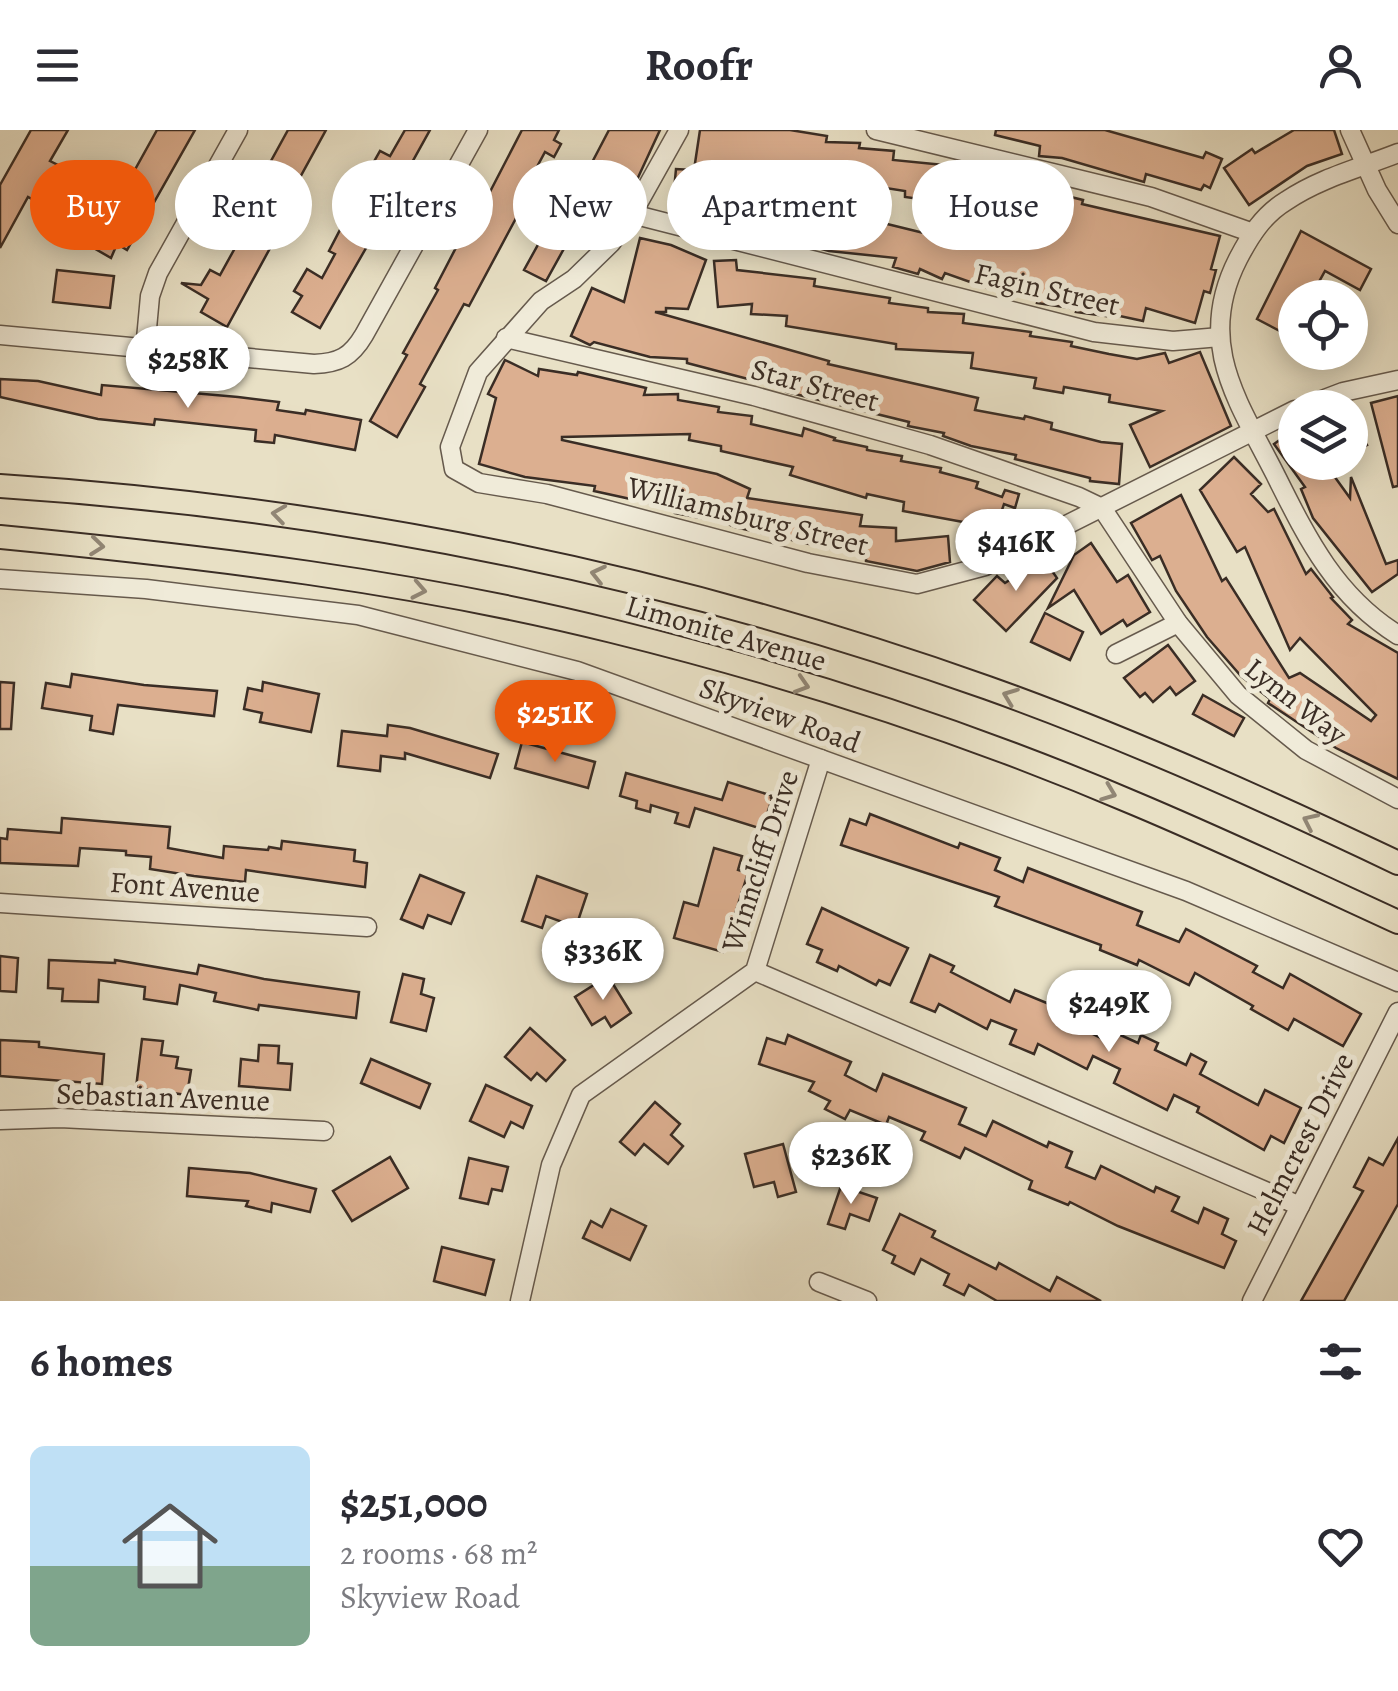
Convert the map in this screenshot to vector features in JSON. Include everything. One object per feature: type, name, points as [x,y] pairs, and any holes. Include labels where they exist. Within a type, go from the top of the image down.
[{"type":"main road","name":"Limonite Avenue","points":[[0,486],[168,500],[368,526],[539,560],[735,609],[908,660],[1124,740],[1398,863]]},
{"type":"main road","name":"Limonite Avenue","points":[[0,537],[404,586],[682,650],[858,702],[997,749],[1134,802],[1398,922]]},
{"type":"street","points":[[145,350],[150,296],[158,274],[238,130]]},
{"type":"street","points":[[0,335],[314,364],[340,361],[350,355],[478,130]]},
{"type":"street","points":[[647,187],[679,130]]},
{"type":"street","points":[[876,130],[1152,197],[1253,232]]},
{"type":"street","points":[[1350,130],[1398,224]]},
{"type":"street","points":[[1398,153],[1326,179],[1283,202],[1253,232],[1223,297],[1220,336],[1226,378],[1312,550],[1357,606],[1398,636]]},
{"type":"street","name":"Fagin Street","points":[[647,218],[1094,332],[1172,341],[1220,336]]},
{"type":"street","points":[[506,338],[541,300],[574,279],[604,250]]},
{"type":"street","name":"Williamsburg Street","points":[[506,338],[478,372],[460,414],[450,447],[454,469],[479,482],[624,513],[808,563],[916,584],[984,566],[1278,419]]},
{"type":"street","name":"Star Street","points":[[506,338],[754,396],[930,445],[1102,508]]},
{"type":"street","name":"Williamsburg Street","points":[[1352,390],[1398,380]]},
{"type":"street","name":"Lynn Way","points":[[1102,508],[1216,673],[1272,726],[1337,768],[1398,799]]},
{"type":"street","name":"Skyview Road","points":[[0,579],[146,589],[358,614],[577,671],[1186,890],[1398,982]]},
{"type":"street","points":[[1116,654],[1178,623]]},
{"type":"street","name":"Winncliff Drive","points":[[520,1301],[551,1165],[581,1096],[755,971],[821,759]]},
{"type":"street","name":"Font Avenue","points":[[0,903],[368,927]]},
{"type":"street","points":[[755,971],[1300,1206]]},
{"type":"street","name":"Helmcrest Drive","points":[[1252,1301],[1398,1012]]},
{"type":"street","name":"Sebastian Avenue","points":[[0,1120],[60,1118],[324,1131]]},
{"type":"street","points":[[819,1282],[867,1301]]},
{"type":"building","points":[[31,130],[68,130],[51,160],[30,160],[30,198],[0,248],[0,185]]},
{"type":"building","points":[[157,130],[195,130],[155,201],[155,160],[140,160]]},
{"type":"building","points":[[288,130],[326,130],[310,160],[271,160]]},
{"type":"building","points":[[405,130],[430,130],[413,160],[375,160],[380,151],[390,156]]},
{"type":"building","points":[[522,130],[559,130],[554,140],[561,144],[554,157],[545,152],[541,160],[513,160],[513,224],[469,306],[464,304],[420,384],[425,387],[397,437],[370,421],[407,355],[403,353],[455,250],[493,250],[493,186]]},
{"type":"building","points":[[609,130],[660,130],[646,160],[593,160]]},
{"type":"building","points":[[700,130],[790,130],[827,136],[826,142],[860,143],[859,148],[894,151],[893,160],[912,162],[912,198],[905,197],[905,191],[892,189],[892,160],[696,160]]},
{"type":"building","points":[[996,130],[1105,130],[1203,158],[1206,152],[1222,159],[1210,188],[1204,185],[1201,190],[1146,174],[1144,182],[1074,160],[1039,156],[1040,146],[995,135]]},
{"type":"building","points":[[1294,130],[1334,130],[1342,154],[1307,166],[1249,205],[1224,168],[1252,149],[1255,153]]},
{"type":"building","points":[[1074,198],[1083,200],[1082,204],[1220,236],[1211,269],[1216,270],[1210,293],[1204,291],[1195,323],[1146,308],[1143,321],[1106,313],[1076,312],[1077,309],[1037,303],[1038,299],[987,288],[945,273],[942,279],[920,269],[918,274],[893,267],[896,258],[825,250],[892,250],[892,225],[912,230],[912,250],[1074,250]]},
{"type":"building","points":[[1301,231],[1371,269],[1365,280],[1342,280],[1325,271],[1320,280],[1278,280],[1278,330],[1257,319]]},
{"type":"building","points":[[647,240],[667,244],[667,250],[683,250],[706,260],[688,309],[655,312],[829,361],[828,364],[978,398],[975,410],[1024,419],[1025,416],[1052,423],[1051,429],[1122,444],[1119,484],[1090,481],[1015,459],[1016,455],[971,446],[943,436],[944,433],[908,426],[909,422],[787,392],[749,376],[748,379],[687,363],[687,359],[650,357],[594,342],[590,345],[571,336],[592,288],[624,302],[637,250],[647,250]]},
{"type":"building","points":[[332,245],[332,250],[365,250],[320,328],[292,312],[302,296],[294,291],[307,269],[322,278],[335,254],[329,251]]},
{"type":"building","points":[[97,250],[114,250],[111,258]]},
{"type":"building","points":[[234,250],[269,250],[227,327],[201,312],[208,299],[181,283],[201,285],[210,270],[220,275]]},
{"type":"building","points":[[535,250],[563,250],[546,281],[524,270]]},
{"type":"building","points":[[736,260],[737,270],[815,279],[814,286],[890,298],[889,303],[928,308],[928,312],[964,314],[963,323],[1031,332],[1030,336],[1072,342],[1071,346],[1109,354],[1137,359],[1165,353],[1169,363],[1200,352],[1231,426],[1150,467],[1130,425],[1162,411],[1109,402],[1110,395],[1064,387],[1063,393],[1034,388],[1036,378],[971,368],[973,353],[896,349],[896,344],[786,326],[787,316],[751,314],[752,304],[718,307],[714,261]]},
{"type":"building","points":[[57,270],[114,276],[110,308],[53,302]]},
{"type":"building","points":[[505,360],[538,376],[539,369],[577,375],[578,372],[646,388],[644,395],[678,394],[678,400],[719,407],[718,412],[752,416],[751,424],[802,436],[804,428],[867,450],[902,456],[901,461],[941,468],[940,472],[978,482],[976,488],[1002,497],[1005,490],[1019,494],[1015,508],[1004,504],[996,528],[903,511],[904,502],[867,494],[866,498],[790,475],[793,467],[721,451],[721,446],[689,440],[690,434],[562,437],[717,474],[750,489],[747,498],[862,515],[860,526],[896,528],[896,541],[948,536],[950,562],[917,571],[735,527],[702,513],[701,518],[675,513],[676,509],[594,491],[595,486],[525,477],[479,464],[496,398],[488,394]]},
{"type":"building","points":[[0,379],[38,381],[101,395],[102,385],[238,397],[279,402],[277,410],[305,414],[306,410],[361,420],[355,450],[275,435],[274,443],[255,441],[256,430],[155,419],[154,425],[98,419],[0,397]]},
{"type":"building","points":[[1398,396],[1398,486],[1393,487],[1371,403]]},
{"type":"building","points":[[1234,457],[1261,484],[1251,494],[1268,512],[1274,509],[1306,574],[1311,569],[1352,620],[1348,624],[1398,653],[1398,779],[1336,748],[1268,703],[1270,699],[1241,676],[1207,637],[1176,591],[1160,556],[1152,560],[1131,523],[1181,495],[1222,581],[1226,578],[1289,678],[1300,673],[1371,721],[1376,715],[1300,638],[1290,650],[1245,547],[1237,552],[1200,490]]},
{"type":"building","points":[[1300,480],[1337,480],[1350,498],[1352,480],[1386,564],[1398,560],[1398,574],[1372,592],[1313,518],[1301,489],[1305,487]]},
{"type":"building","points":[[1091,543],[1117,582],[1128,575],[1150,612],[1127,626],[1123,620],[1101,634],[1074,590],[1048,608],[1074,555]]},
{"type":"building","points":[[1043,558],[1057,578],[1006,631],[974,600],[997,576],[1005,583]]},
{"type":"building","points":[[1045,613],[1083,632],[1070,660],[1031,642]]},
{"type":"building","points":[[1168,645],[1195,681],[1176,695],[1170,687],[1153,702],[1145,693],[1140,697],[1124,678]]},
{"type":"building","points":[[72,674],[217,691],[214,716],[118,705],[113,734],[90,730],[92,716],[42,708],[46,683],[70,687]]},
{"type":"building","points":[[0,682],[14,683],[11,729],[0,729]]},
{"type":"building","points":[[263,682],[319,694],[311,732],[260,722],[262,713],[244,709],[248,688],[262,691]]},
{"type":"building","points":[[1203,695],[1244,718],[1234,736],[1193,714]]},
{"type":"building","points":[[388,725],[498,754],[490,778],[405,753],[405,759],[381,756],[380,771],[338,766],[342,731],[387,736]]},
{"type":"building","points":[[522,742],[595,762],[588,788],[515,768]]},
{"type":"building","points":[[626,773],[722,800],[728,782],[773,796],[762,829],[695,808],[689,827],[675,823],[678,813],[651,805],[650,812],[636,808],[637,801],[620,796]]},
{"type":"building","points":[[870,814],[958,848],[960,843],[1000,858],[995,870],[1023,882],[1028,868],[1142,912],[1137,925],[1179,942],[1186,929],[1257,966],[1253,972],[1283,988],[1290,974],[1361,1014],[1343,1046],[1294,1019],[1288,1030],[1195,973],[1189,985],[1139,960],[1137,965],[1100,950],[1101,945],[995,906],[999,897],[841,845],[850,819],[866,825]]},
{"type":"building","points":[[62,818],[170,827],[168,848],[223,858],[224,846],[281,849],[282,841],[355,850],[354,861],[367,863],[365,887],[246,870],[245,882],[194,876],[150,869],[151,857],[126,855],[126,851],[80,848],[78,866],[0,863],[0,838],[7,839],[8,829],[61,833]]},
{"type":"building","points":[[714,848],[742,856],[738,870],[748,873],[723,952],[674,938],[684,902],[698,906]]},
{"type":"building","points":[[420,875],[464,893],[451,924],[428,915],[423,928],[401,919]]},
{"type":"building","points":[[537,876],[587,894],[576,927],[546,916],[542,928],[522,921]]},
{"type":"building","points":[[822,908],[908,948],[890,985],[879,980],[876,985],[839,966],[837,971],[817,962],[822,950],[807,944]]},
{"type":"building","points":[[930,955],[954,966],[951,972],[1010,1002],[1015,990],[1054,1006],[1051,1013],[1111,1043],[1116,1033],[1138,1043],[1141,1035],[1158,1043],[1155,1050],[1186,1065],[1191,1054],[1206,1062],[1200,1074],[1258,1105],[1265,1090],[1301,1108],[1284,1143],[1271,1136],[1264,1150],[1174,1095],[1167,1110],[1114,1083],[1120,1069],[1093,1056],[1087,1069],[1038,1044],[1034,1054],[1010,1044],[1016,1030],[991,1020],[987,1029],[939,1004],[935,1012],[911,1002]]},
{"type":"building","points":[[0,956],[18,958],[16,992],[0,991]]},
{"type":"building","points":[[49,960],[115,960],[197,974],[199,965],[359,992],[356,1018],[259,1005],[258,1010],[214,1001],[216,993],[180,985],[177,1004],[144,999],[145,987],[99,980],[98,1002],[62,1001],[63,989],[48,988]]},
{"type":"building","points":[[403,974],[424,979],[421,994],[434,998],[426,1031],[391,1022]]},
{"type":"building","points":[[608,976],[631,1013],[611,1027],[605,1017],[592,1025],[575,997]]},
{"type":"building","points":[[530,1028],[565,1060],[546,1081],[537,1073],[531,1080],[505,1057]]},
{"type":"building","points":[[788,1035],[851,1062],[845,1075],[876,1091],[883,1074],[966,1108],[959,1124],[986,1136],[993,1121],[1047,1147],[1049,1142],[1072,1152],[1066,1167],[1095,1179],[1101,1166],[1154,1192],[1156,1187],[1179,1197],[1172,1211],[1198,1223],[1204,1208],[1228,1219],[1222,1234],[1236,1241],[1224,1268],[1118,1226],[1070,1202],[1068,1205],[1029,1189],[1032,1181],[965,1148],[960,1158],[921,1140],[925,1132],[889,1117],[886,1125],[850,1110],[845,1119],[825,1109],[830,1101],[809,1091],[814,1082],[759,1064],[767,1038],[785,1044]]},
{"type":"building","points":[[142,1039],[163,1041],[161,1055],[178,1057],[176,1068],[191,1070],[187,1095],[136,1088]]},
{"type":"building","points":[[0,1040],[39,1042],[39,1047],[104,1054],[102,1084],[0,1076]]},
{"type":"building","points":[[259,1045],[279,1046],[278,1063],[292,1064],[290,1090],[239,1086],[241,1059],[258,1061]]},
{"type":"building","points":[[371,1059],[430,1084],[420,1108],[361,1083]]},
{"type":"building","points":[[486,1085],[532,1106],[523,1128],[511,1122],[504,1137],[470,1121]]},
{"type":"building","points":[[655,1102],[680,1124],[671,1135],[683,1146],[668,1164],[644,1144],[635,1155],[620,1142]]},
{"type":"building","points":[[1398,1138],[1398,1204],[1344,1301],[1301,1301],[1363,1191],[1354,1187],[1369,1158],[1383,1165]]},
{"type":"building","points":[[783,1144],[796,1192],[778,1197],[774,1182],[754,1187],[745,1154]]},
{"type":"building","points":[[390,1157],[408,1188],[352,1221],[333,1191]]},
{"type":"building","points":[[469,1158],[508,1167],[502,1191],[492,1189],[488,1204],[460,1198]]},
{"type":"building","points":[[189,1168],[250,1173],[316,1189],[310,1212],[272,1203],[271,1212],[246,1206],[248,1201],[187,1196]]},
{"type":"building","points":[[841,1186],[877,1198],[869,1221],[850,1214],[845,1229],[828,1224]]},
{"type":"building","points":[[611,1209],[646,1226],[630,1260],[583,1238],[591,1221],[602,1227]]},
{"type":"building","points":[[900,1214],[935,1231],[932,1237],[996,1269],[999,1263],[1050,1291],[1057,1277],[1101,1301],[997,1301],[969,1285],[964,1295],[944,1285],[949,1274],[921,1259],[914,1274],[892,1263],[895,1256],[883,1250]]},
{"type":"building","points":[[442,1247],[494,1260],[485,1295],[434,1281]]}]
